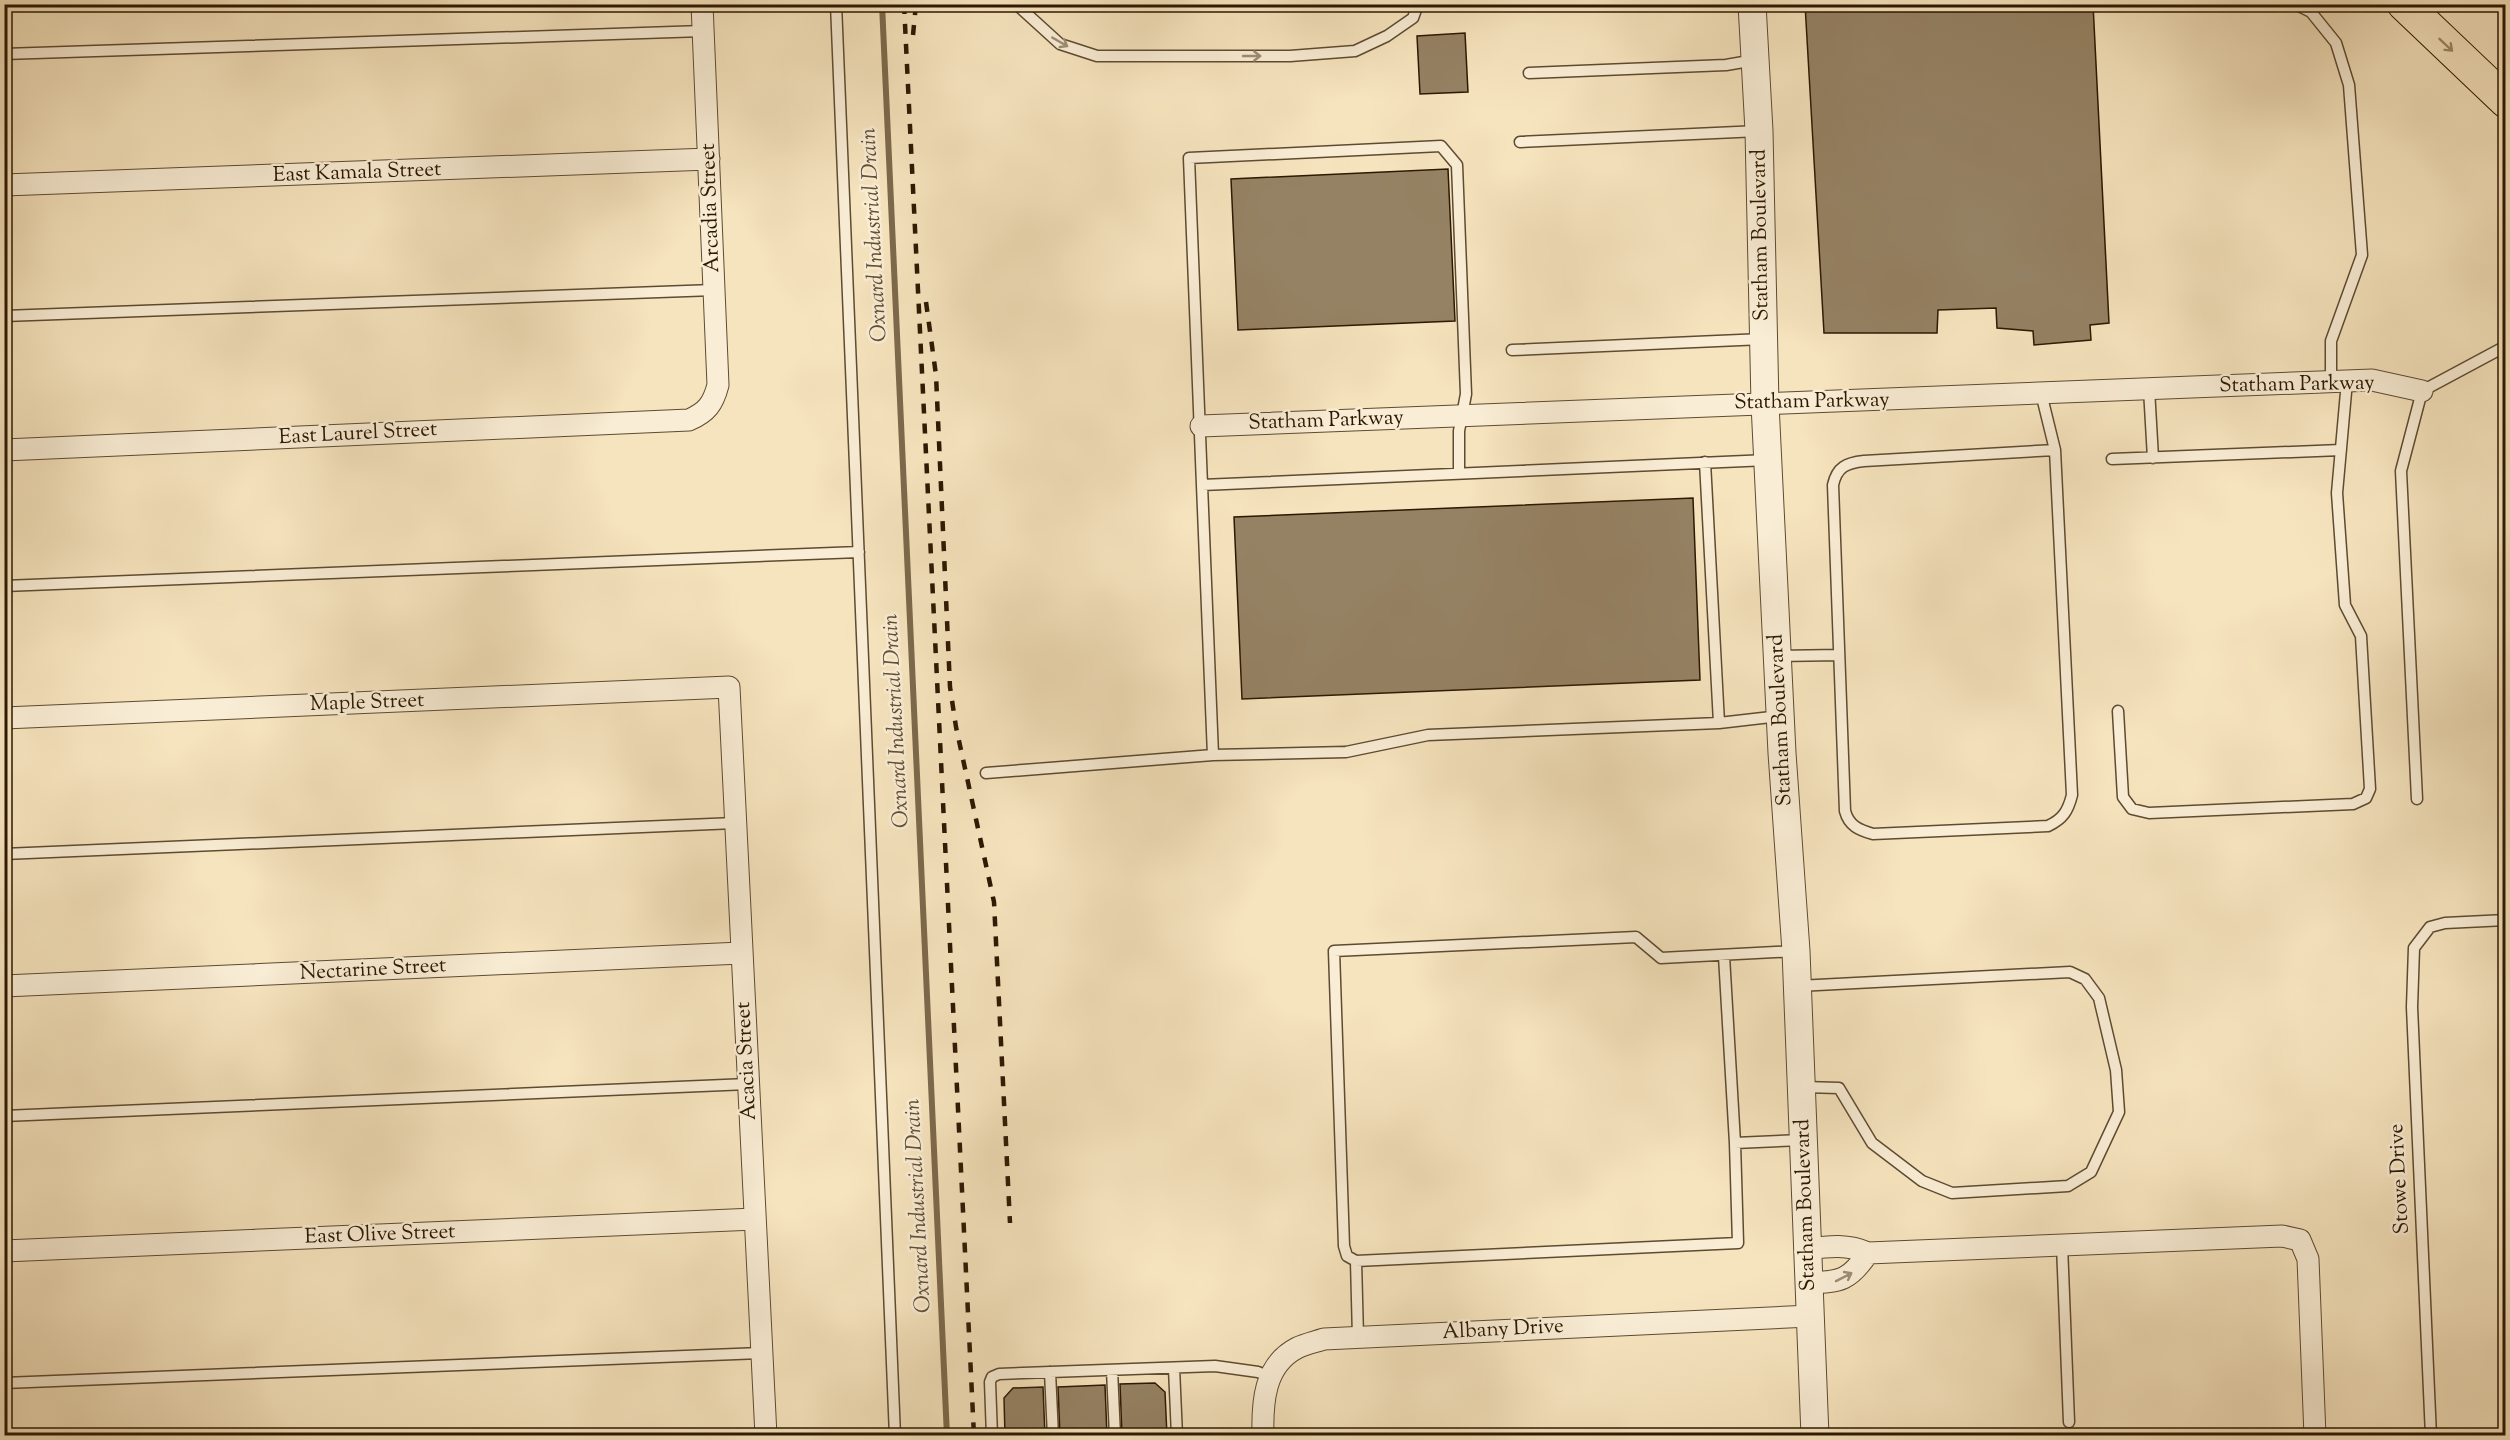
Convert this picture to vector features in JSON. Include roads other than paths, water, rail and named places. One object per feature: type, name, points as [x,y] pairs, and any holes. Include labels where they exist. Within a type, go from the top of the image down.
[{"type":"main road","points":[[2404,4],[2505,101]]},
{"type":"street","name":"Arcadia Street","points":[[702,4],[718,385],[708,409]]},
{"type":"street","name":"Statham Boulevard","points":[[1752,4],[1759,131],[1765,404],[1798,986],[1815,1436]]},
{"type":"street","name":"East Kamala Street","points":[[4,186],[709,159]]},
{"type":"street","name":"Statham Parkway","points":[[1201,426],[1738,403],[1765,404],[2372,380],[2422,392]]},
{"type":"street","name":"East Laurel Street","points":[[4,450],[689,420],[708,409]]},
{"type":"street","name":"Maple Street","points":[[4,718],[729,687]]},
{"type":"street","name":"Acacia Street","points":[[729,687],[766,1436]]},
{"type":"street","name":"Nectarine Street","points":[[4,986],[741,953]]},
{"type":"street","name":"East Olive Street","points":[[4,1251],[755,1219]]},
{"type":"street","points":[[1808,1249],[1850,1246],[1868,1253],[2282,1236],[2300,1240],[2308,1259],[2315,1436]]},
{"type":"street","points":[[1809,1283],[1833,1282],[1848,1278],[1868,1253]]},
{"type":"street","name":"Albany Drive","points":[[1263,1436],[1264,1395],[1270,1377],[1281,1361],[1296,1348],[1324,1339],[1810,1316]]},
{"type":"lane","points":[[836,4],[895,1436]]},
{"type":"lane","points":[[1016,4],[1060,44],[1097,56],[1290,56],[1355,51],[1387,36],[1413,18],[1418,4]]},
{"type":"lane","points":[[2118,711],[2123,797],[2132,809],[2149,813],[2353,804],[2366,798],[2370,789],[2361,636],[2345,605],[2337,493],[2341,450],[2339,381],[2331,341],[2362,255],[2349,85],[2336,43],[2311,12],[2295,4]]},
{"type":"lane","points":[[4,54],[703,31]]},
{"type":"lane","points":[[1529,73],[1726,65],[1755,60]]},
{"type":"lane","points":[[1520,142],[1759,131]]},
{"type":"lane","points":[[1213,755],[1189,158],[1441,146],[1457,165],[1466,394],[1459,431],[1459,473]]},
{"type":"lane","points":[[4,316],[714,290]]},
{"type":"lane","points":[[1512,350],[1763,339]]},
{"type":"lane","points":[[2417,799],[2401,471],[2422,392],[2505,346]]},
{"type":"lane","points":[[2149,389],[2153,458]]},
{"type":"lane","points":[[2041,393],[2055,450],[2072,795],[2069,807],[2061,820],[2048,826],[1873,834],[1854,826],[1848,820],[1845,812],[1833,485],[1840,467],[1850,462],[2055,450]]},
{"type":"lane","points":[[2112,459],[2341,450]]},
{"type":"lane","points":[[1202,484],[1768,460]]},
{"type":"lane","points":[[1705,462],[1719,723]]},
{"type":"lane","points":[[4,586],[859,552]]},
{"type":"lane","points":[[1778,656],[1839,655]]},
{"type":"lane","points":[[986,772],[1213,755],[1347,752],[1428,735],[1719,723],[1781,716]]},
{"type":"lane","points":[[4,854],[735,823]]},
{"type":"lane","name":"Stowe Drive","points":[[2431,1436],[2412,1007],[2414,948],[2430,927],[2445,923],[2505,920]]},
{"type":"lane","points":[[1724,956],[1735,1143],[1738,1243],[1356,1261],[1347,1256],[1344,1246],[1334,951],[1636,937],[1661,958],[1796,951]]},
{"type":"lane","points":[[1798,986],[2070,972],[2085,979],[2099,998],[2116,1070],[2119,1112],[2091,1172],[2068,1186],[1952,1193],[1922,1181],[1872,1143],[1839,1088],[1802,1087]]},
{"type":"lane","points":[[4,1116],[748,1084]]},
{"type":"lane","points":[[1735,1143],[1804,1140]]},
{"type":"lane","points":[[2062,1245],[2069,1422]]},
{"type":"lane","points":[[1356,1261],[1358,1337]]},
{"type":"lane","points":[[4,1383],[761,1353]]},
{"type":"lane","points":[[992,1436],[990,1382],[992,1377],[999,1374],[1215,1366],[1258,1372],[1270,1377]]},
{"type":"lane","points":[[1174,1368],[1178,1436]]},
{"type":"lane","points":[[1112,1370],[1115,1436]]},
{"type":"lane","points":[[1050,1372],[1053,1436]]},
{"type":"waterway","name":"Oxnard Industrial Drain","points":[[882,4],[947,1436]]},
{"type":"railway","points":[[904,4],[974,1436]]},
{"type":"railway","points":[[913,35],[916,4]]},
{"type":"railway","points":[[926,302],[936,375],[950,687],[956,727],[994,902],[1010,1223]]}]
